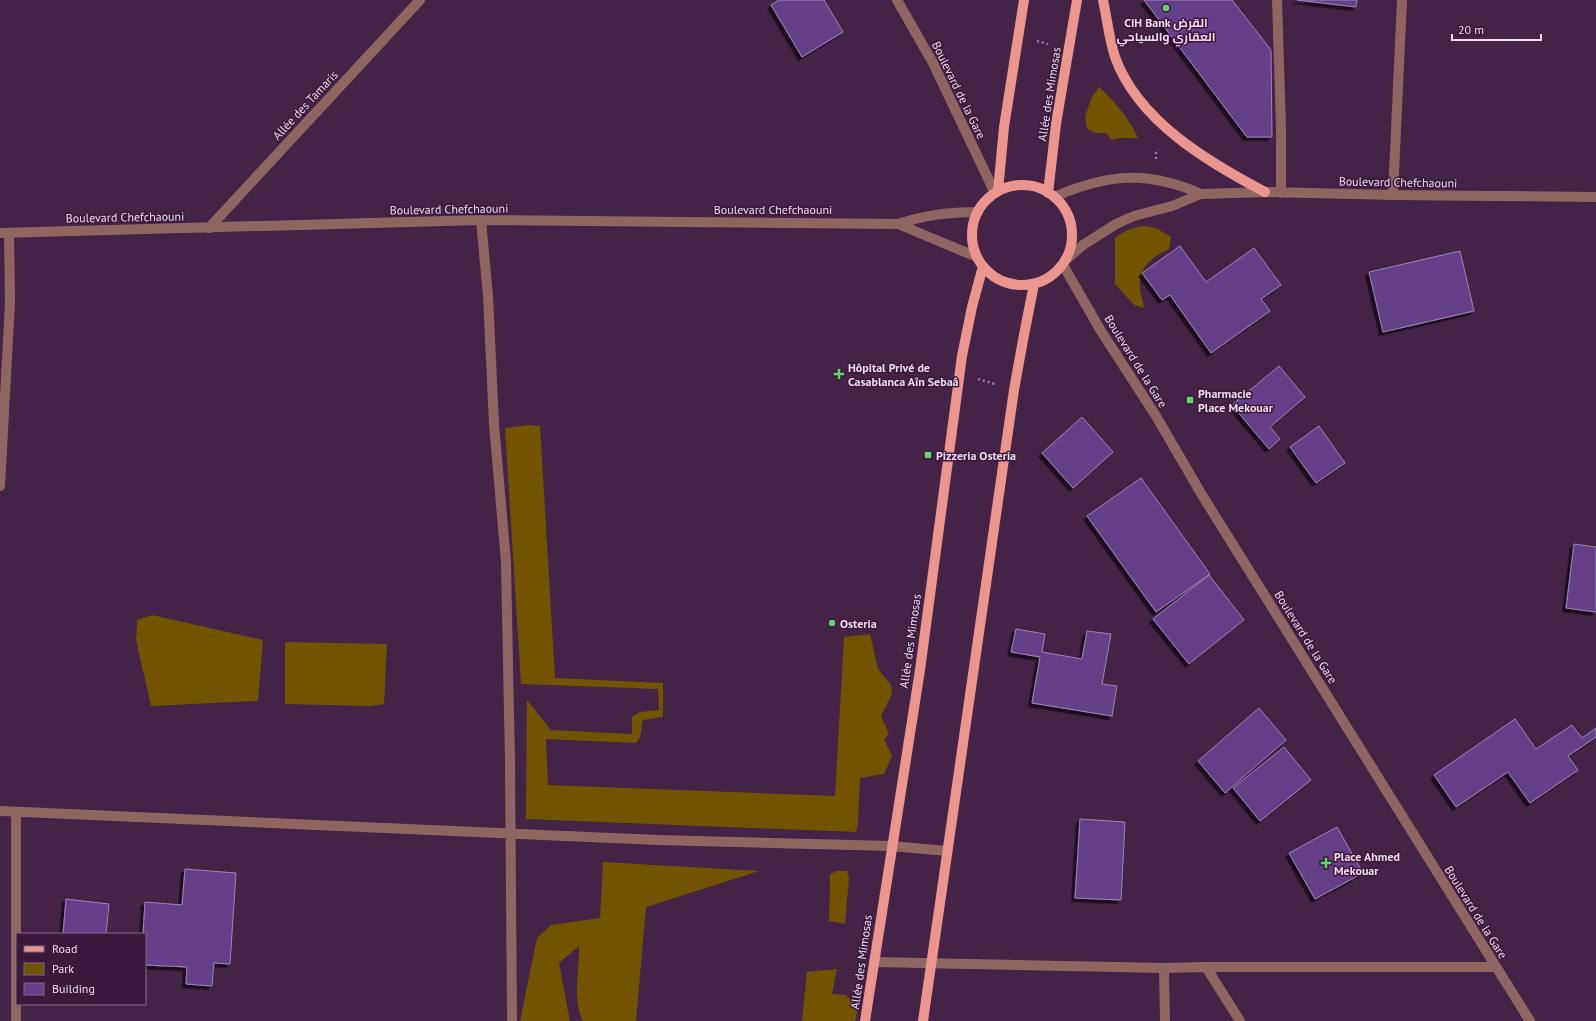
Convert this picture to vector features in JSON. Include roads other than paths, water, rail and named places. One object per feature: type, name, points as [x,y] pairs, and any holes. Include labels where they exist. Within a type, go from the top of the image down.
[{"type":"main road","points":[[996,192],[1004,127],[1024,0]]},
{"type":"main road","name":"Allée des Mimosas","points":[[1051,195],[1056,124],[1077,0]]},
{"type":"main road","points":[[1103,0],[1115,56],[1124,76],[1140,100],[1167,127],[1198,153],[1228,172],[1265,192]]},
{"type":"main road","points":[[1023,185],[1036,188],[1051,195],[1062,207],[1070,223],[1072,240],[1065,261],[1050,277],[1034,284],[1020,285],[1006,282],[994,276],[983,266],[977,257],[972,242],[973,226],[978,212],[985,202],[996,192],[1010,187],[1023,185]]},
{"type":"main road","name":"Allée des Mimosas","points":[[865,1021],[920,670],[959,374],[966,335],[983,266]]},
{"type":"main road","points":[[923,1021],[1014,390],[1034,284]]},
{"type":"street","name":"Allée des Tamaris","points":[[209,228],[420,0]]},
{"type":"street","name":"Boulevard de la Gare","points":[[897,0],[933,63],[996,192]]},
{"type":"street","points":[[1277,0],[1281,128],[1281,193]]},
{"type":"street","points":[[1393,195],[1402,0]]},
{"type":"street","name":"Boulevard Chefchaouni","points":[[1051,195],[1114,179],[1135,177],[1172,183],[1200,194]]},
{"type":"street","name":"Boulevard Chefchaouni","points":[[1065,261],[1083,245],[1116,224],[1134,216],[1172,206],[1200,194],[1265,192],[1596,197]]},
{"type":"street","name":"Boulevard Chefchaouni","points":[[5,233],[481,220],[898,224],[921,216],[941,213],[978,212]]},
{"type":"street","points":[[481,220],[488,296],[494,424],[506,562],[509,669],[512,1021]]},
{"type":"street","name":"Boulevard Chefchaouni","points":[[898,224],[977,257]]},
{"type":"street","points":[[0,486],[10,303],[5,233]]},
{"type":"street","name":"Boulevard de la Gare","points":[[1065,261],[1101,331],[1156,416],[1202,495],[1530,1021]]},
{"type":"street","points":[[0,811],[658,840],[892,846],[947,851]]},
{"type":"street","points":[[16,812],[16,1021]]},
{"type":"street","points":[[874,962],[1164,968],[1495,967]]},
{"type":"street","points":[[1206,967],[1240,1021]]},
{"type":"street","points":[[1164,968],[1166,1021]]},
{"type":"place","name":"CIH Bank القرض العقاري والسياحي","points":[[1166,8]]},
{"type":"place","name":"Hôpital Privé de Casablanca Aîn Sebaâ","points":[[839,374]]},
{"type":"place","name":"Pharmacie Place Mekouar","points":[[1190,400]]},
{"type":"place","name":"Pizzeria Osteria","points":[[928,455]]},
{"type":"place","name":"Osteria","points":[[832,623]]},
{"type":"place","name":"Place Ahmed Mekouar","points":[[1326,863]]}]
